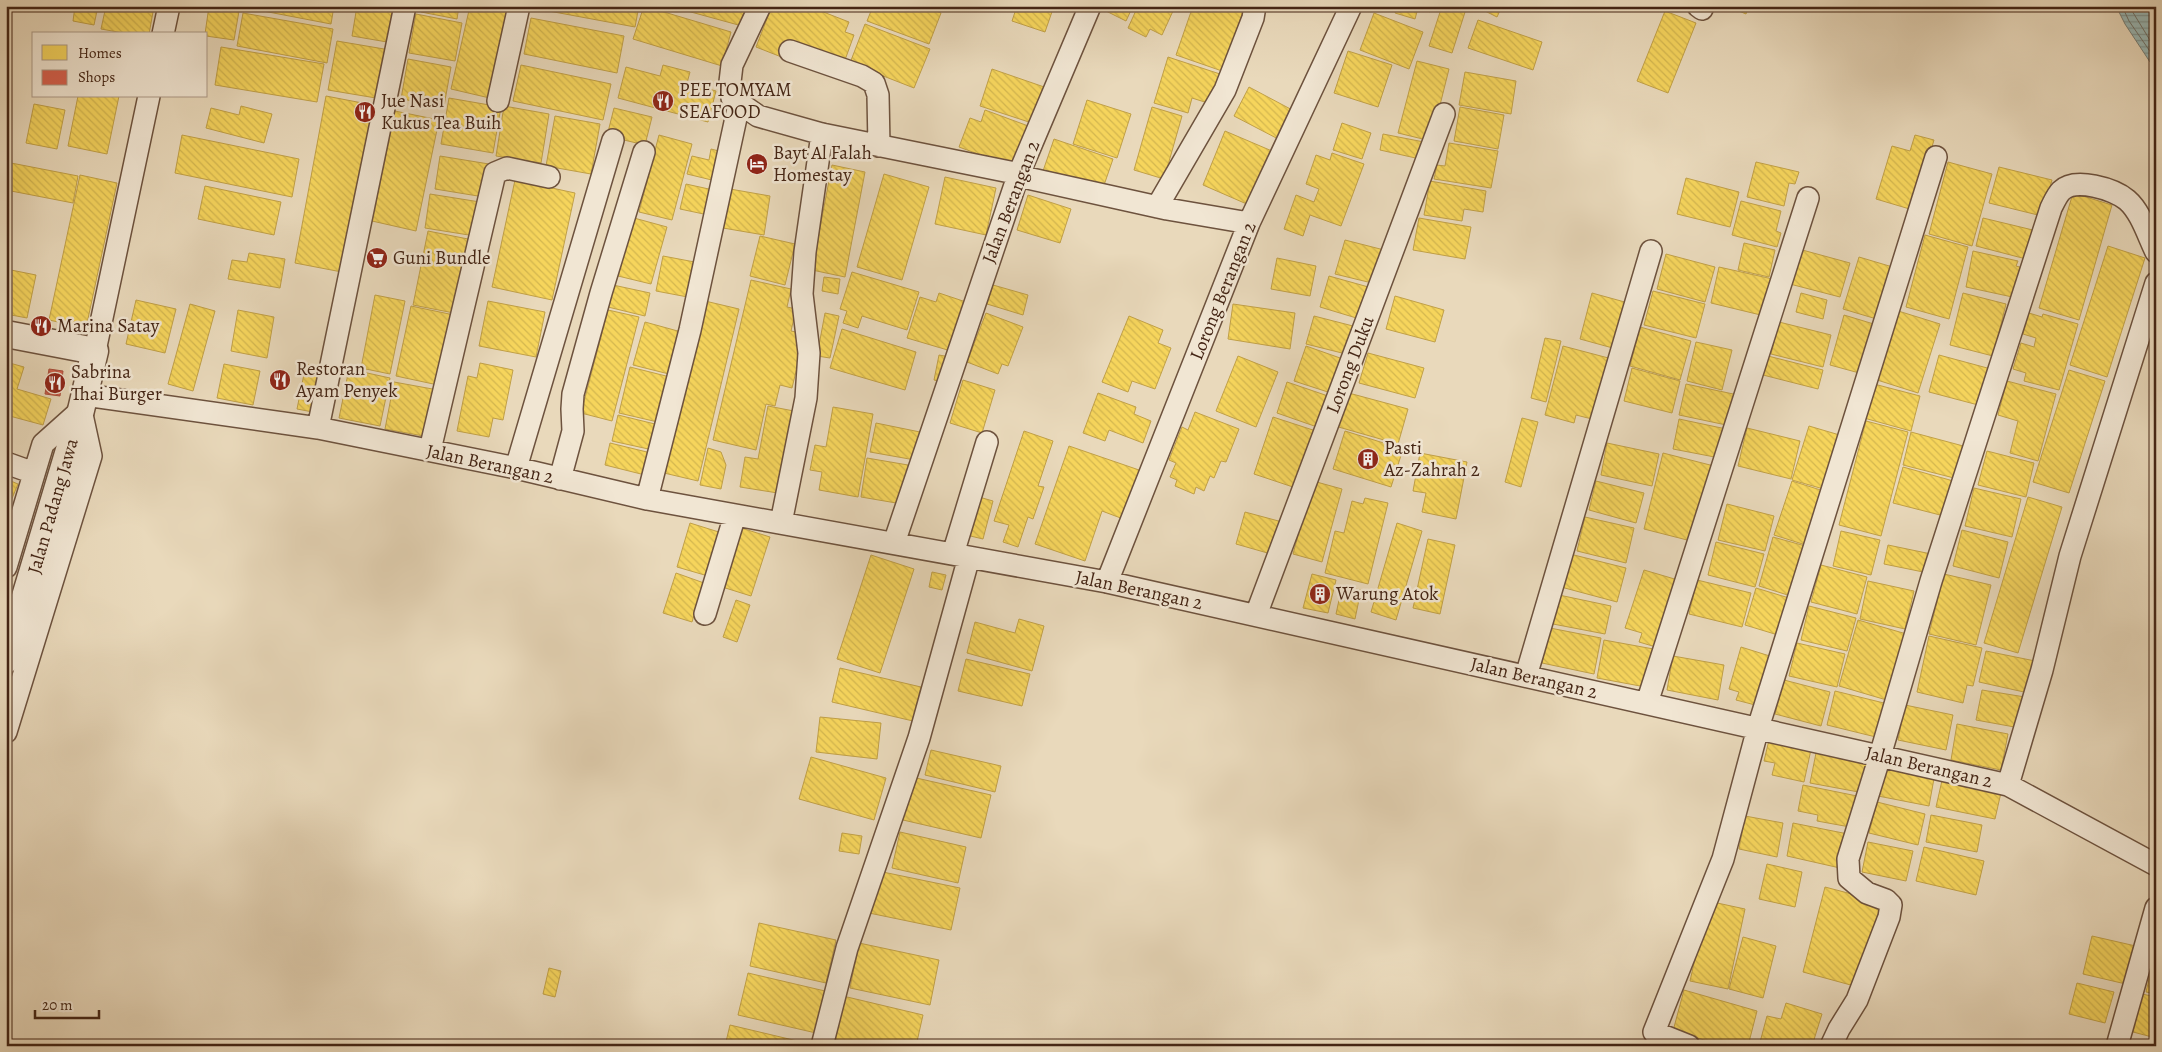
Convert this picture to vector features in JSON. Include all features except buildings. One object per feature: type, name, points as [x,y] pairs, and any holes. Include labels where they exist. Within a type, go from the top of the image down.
[{"type":"street","points":[[163,32],[168,6]]},
{"type":"street","points":[[318,428],[405,6]]},
{"type":"street","points":[[498,101],[518,6]]},
{"type":"street","points":[[760,6],[732,65],[730,82],[732,98],[758,116],[822,134],[1010,172],[1018,176],[1157,207],[1249,223]]},
{"type":"street","name":"Jalan Berangan 2","points":[[894,543],[1018,176],[1090,6]]},
{"type":"street","points":[[1157,207],[1225,90],[1253,18],[1255,6]]},
{"type":"street","name":"Lorong Berangan 2","points":[[1108,582],[1249,223],[1351,6]]},
{"type":"street","points":[[790,51],[862,76],[874,83],[878,95],[879,146]]},
{"type":"street","points":[[6,334],[95,351],[150,98]]},
{"type":"street","points":[[647,499],[690,330],[739,104]]},
{"type":"street","name":"Lorong Duku","points":[[1256,615],[1444,114]]},
{"type":"street","points":[[781,523],[806,398],[809,353],[802,294],[805,252],[822,134]]},
{"type":"street","points":[[516,468],[614,140]]},
{"type":"street","points":[[560,479],[573,431],[572,409],[574,394],[600,293],[644,152]]},
{"type":"street","points":[[1689,1046],[1654,1032],[1723,859],[1758,728],[1936,157]]},
{"type":"street","points":[[430,450],[495,173],[507,168],[549,177]]},
{"type":"street","points":[[1831,1046],[1857,1000],[1891,905],[1886,900],[1867,893],[1849,878],[1848,859],[1880,756],[1930,581],[2051,208],[2062,190],[2072,185],[2100,186],[2127,201],[2140,219],[2156,252]]},
{"type":"street","points":[[1647,703],[1808,198]]},
{"type":"street","points":[[1526,676],[1651,251]]},
{"type":"street","points":[[2008,785],[2042,670],[2070,556],[2156,283]]},
{"type":"street","name":"Jalan Padang Jawa","points":[[6,660],[83,403],[95,351]]},
{"type":"street","points":[[6,568],[44,444],[83,403]]},
{"type":"street","points":[[6,732],[90,456],[83,403]]},
{"type":"street","name":"Jalan Berangan 2","points":[[83,403],[318,428],[516,468],[647,499],[1108,582],[2008,785],[2156,865]]},
{"type":"street","points":[[822,1046],[847,948],[919,738],[986,442]]},
{"type":"street","points":[[6,463],[34,473]]},
{"type":"street","points":[[705,614],[735,515]]},
{"type":"street","points":[[2117,1046],[2156,908]]},
{"type":"water","points":[[2116,6],[2156,6],[2156,66],[2150,62],[2125,24]]},
{"type":"place","name":"PEE TOMYAM SEAFOOD","points":[[663,101]]},
{"type":"place","name":"Jue Nasi Kukus Tea Buih","points":[[365,112]]},
{"type":"place","name":"Bayt Al Falah Homestay","points":[[757,164]]},
{"type":"place","name":"Guni Bundle","points":[[377,258]]},
{"type":"place","name":"Marina Satay","points":[[41,326]]},
{"type":"place","name":"Restoran Ayam Penyek","points":[[280,380]]},
{"type":"place","name":"Sabrina Thai Burger","points":[[55,383]]},
{"type":"place","name":"Pasti Az-Zahrah 2","points":[[1368,459]]},
{"type":"place","name":"Warung Atok","points":[[1320,594]]}]
